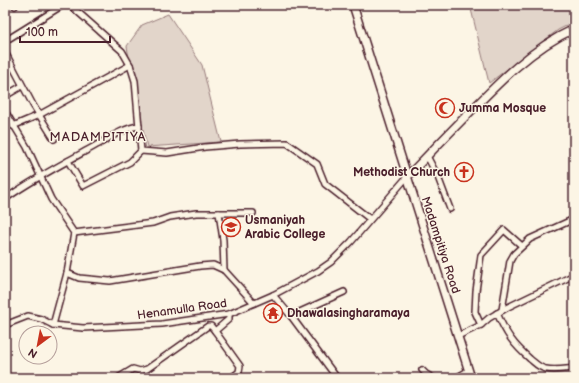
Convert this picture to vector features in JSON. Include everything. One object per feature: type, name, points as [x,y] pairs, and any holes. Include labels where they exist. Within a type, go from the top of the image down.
[{"type":"main road","name":"Madampitiya Road","points":[[353,5],[471,378]]},
{"type":"main road","points":[[407,176],[493,88],[527,57],[560,35],[574,29]]},
{"type":"street","points":[[5,41],[63,5]]},
{"type":"street","points":[[70,5],[122,51],[130,65],[135,82],[141,151]]},
{"type":"street","points":[[5,52],[22,86],[54,139]]},
{"type":"street","points":[[13,126],[39,115],[130,65]]},
{"type":"street","points":[[5,96],[22,86]]},
{"type":"street","points":[[5,111],[27,147],[51,199],[74,233],[67,274],[53,325]]},
{"type":"street","points":[[5,199],[25,185],[68,161],[127,129],[139,126]]},
{"type":"street","points":[[68,161],[83,186],[130,162],[141,151],[167,153],[205,147],[240,144],[287,143],[317,164],[325,184],[370,219]]},
{"type":"street","points":[[427,156],[438,177],[450,209]]},
{"type":"street","name":"Henamulla Road","points":[[58,326],[83,328],[162,324],[229,314],[273,295],[318,271],[331,262],[351,242],[407,176]]},
{"type":"street","points":[[219,213],[224,270]]},
{"type":"street","points":[[74,233],[153,223],[170,217],[196,214],[253,213]]},
{"type":"street","points":[[502,310],[510,261],[522,246],[530,239],[574,219]]},
{"type":"street","points":[[481,325],[475,312],[481,255],[504,230],[522,246]]},
{"type":"street","points":[[67,274],[80,278],[110,281],[213,265],[224,270],[254,303]]},
{"type":"street","points":[[458,336],[481,325],[502,310],[574,275]]},
{"type":"street","points":[[291,316],[344,292]]},
{"type":"street","points":[[273,295],[291,316],[337,378]]},
{"type":"street","points":[[497,313],[504,330],[513,342],[538,366],[551,370],[574,368]]},
{"type":"street","points":[[215,331],[229,319],[229,314]]},
{"type":"street","name":"Henamulla Road","points":[[5,325],[28,316],[41,319],[53,325]]},
{"type":"street","points":[[118,378],[133,369],[140,371],[146,370],[208,326],[211,326],[240,366],[239,372],[231,378]]},
{"type":"street","points":[[422,370],[433,378]]},
{"type":"street","points":[[456,378],[468,370]]},
{"type":"shaded area","points":[[470,5],[574,5],[574,22],[558,30],[489,83]]},
{"type":"shaded area","points":[[168,14],[202,65],[221,142],[147,147],[136,102],[127,46],[142,25]]},
{"type":"place","name":"Jumma Mosque","points":[[445,108]]},
{"type":"place","name":"Methodist Church","points":[[464,172]]},
{"type":"place","name":"Usmaniyah Arabic College","points":[[231,227]]},
{"type":"place","name":"Dhawalasingharamaya","points":[[273,313]]},
{"type":"district","name":"MADAMPITIYA","points":[[98,136]]}]
